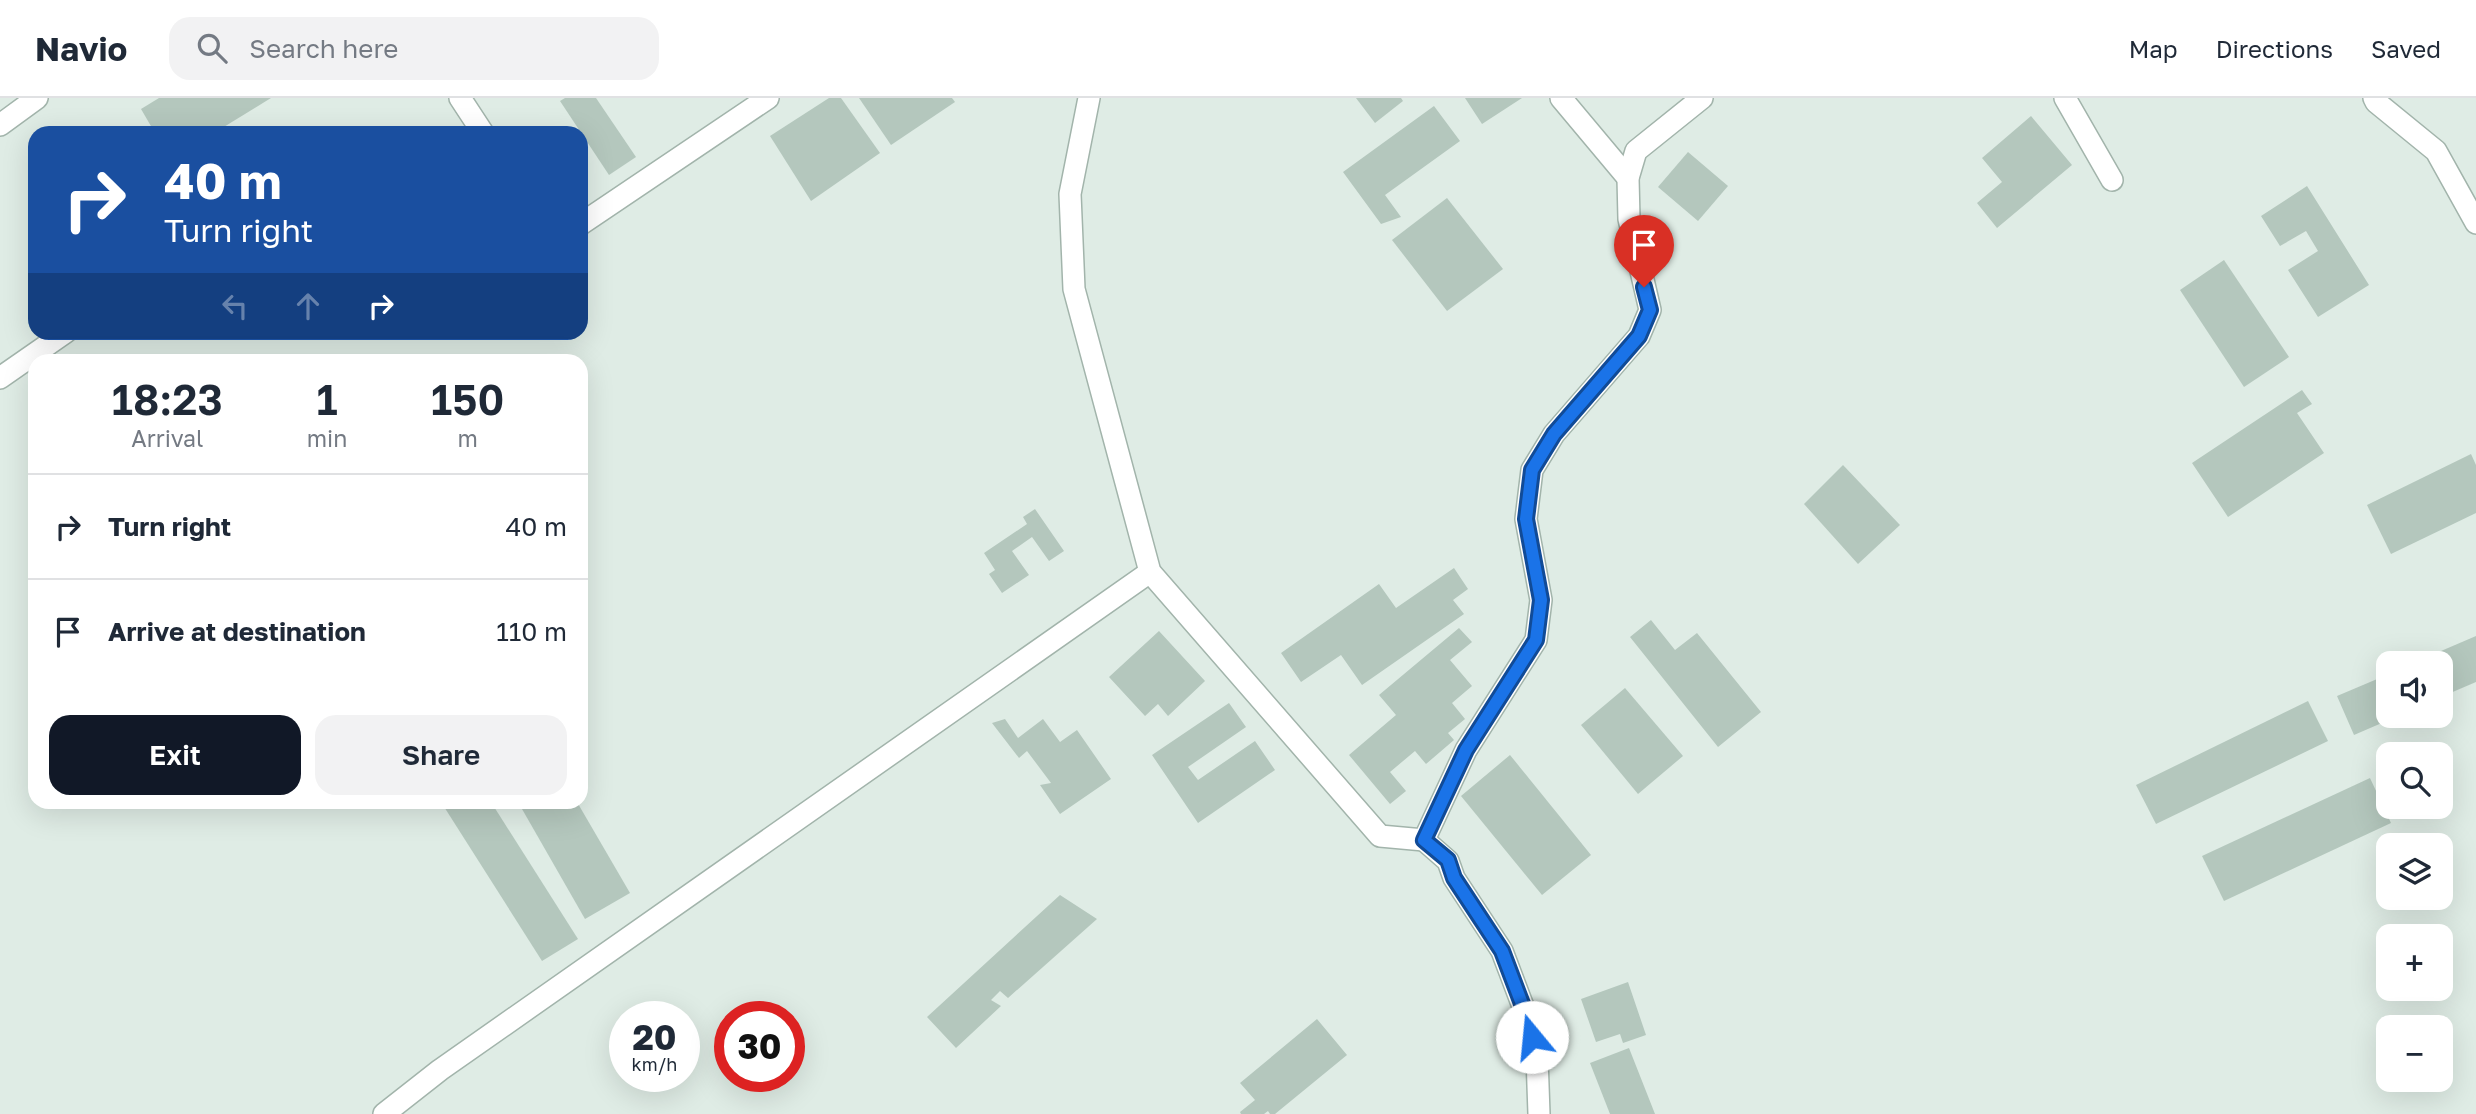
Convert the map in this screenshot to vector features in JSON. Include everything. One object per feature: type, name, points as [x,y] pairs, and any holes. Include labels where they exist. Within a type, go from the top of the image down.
[{"type":"street","points":[[0,125],[37,98]]},
{"type":"street","points":[[460,98],[478,126]]},
{"type":"street","points":[[588,219],[768,98]]},
{"type":"street","points":[[1089,98],[1070,194],[1074,289],[1150,572],[1380,836],[1424,840],[1448,860],[1454,878],[1502,951],[1527,1017],[1537,1057],[1539,1114]]},
{"type":"street","points":[[1561,98],[1628,178]]},
{"type":"street","points":[[1424,840],[1466,750],[1536,640],[1541,600],[1526,519],[1532,470],[1554,434],[1639,336],[1650,310],[1629,219],[1628,178],[1636,151],[1702,98]]},
{"type":"street","points":[[2065,98],[2112,180]]},
{"type":"street","points":[[2374,98],[2436,151],[2476,223]]},
{"type":"street","points":[[34,354],[55,340]]},
{"type":"street","points":[[0,378],[28,358]]},
{"type":"street","points":[[384,1114],[451,1062],[1150,572]]},
{"type":"building","points":[[159,98],[271,98],[225,126],[151,126],[141,109]]},
{"type":"building","points":[[565,98],[596,98],[636,157],[609,175],[588,143],[588,126],[577,126],[560,101]]},
{"type":"building","points":[[829,98],[841,98],[880,153],[811,201],[770,136]]},
{"type":"building","points":[[859,98],[952,98],[955,102],[891,145]]},
{"type":"building","points":[[1356,98],[1401,98],[1403,101],[1375,123]]},
{"type":"building","points":[[1465,98],[1522,98],[1482,124]]},
{"type":"building","points":[[1434,106],[1460,141],[1385,195],[1401,217],[1381,224],[1343,172]]},
{"type":"building","points":[[2031,116],[2072,165],[1997,228],[1977,203],[2002,182],[1982,158]]},
{"type":"building","points":[[1688,152],[1728,186],[1698,221],[1658,187]]},
{"type":"building","points":[[2307,186],[2369,285],[2318,317],[2288,270],[2318,251],[2306,231],[2280,246],[2261,216]]},
{"type":"building","points":[[1447,198],[1503,269],[1447,311],[1392,240]]},
{"type":"building","points":[[2224,260],[2289,357],[2244,387],[2180,290]]},
{"type":"building","points":[[2302,390],[2312,404],[2297,413],[2324,453],[2228,517],[2192,463]]},
{"type":"building","points":[[2471,454],[2476,465],[2476,513],[2391,554],[2367,505]]},
{"type":"building","points":[[1843,465],[1900,525],[1858,564],[1804,504]]},
{"type":"building","points":[[1035,509],[1064,551],[1049,561],[1032,537],[1012,551],[1029,575],[1002,593],[989,574],[995,570],[984,553],[1027,524],[1023,517]]},
{"type":"building","points":[[1454,568],[1468,589],[1453,600],[1464,614],[1362,685],[1341,655],[1301,682],[1281,653],[1379,584],[1396,608]]},
{"type":"building","points":[[1651,620],[1675,650],[1697,633],[1761,712],[1718,747],[1630,637]]},
{"type":"building","points":[[1459,628],[1472,642],[1450,660],[1472,686],[1452,703],[1465,719],[1448,733],[1454,740],[1426,764],[1415,751],[1390,772],[1406,791],[1390,804],[1349,755],[1396,715],[1379,695]]},
{"type":"building","points":[[1159,631],[1205,681],[1168,716],[1158,704],[1145,716],[1109,677]]},
{"type":"building","points":[[2476,636],[2476,682],[2453,692],[2453,651],[2441,651]]},
{"type":"building","points":[[2376,680],[2376,726],[2354,735],[2337,696]]},
{"type":"building","points":[[1625,688],[1683,756],[1638,794],[1581,725]]},
{"type":"building","points":[[2308,701],[2328,741],[2156,824],[2136,785]]},
{"type":"building","points":[[1229,703],[1246,727],[1188,767],[1198,780],[1255,741],[1275,770],[1198,823],[1152,755]]},
{"type":"building","points":[[1005,719],[1018,738],[1043,719],[1060,742],[1077,730],[1111,779],[1060,814],[1040,785],[1051,783],[1027,751],[1019,758],[992,723]]},
{"type":"building","points":[[1510,755],[1591,855],[1542,895],[1461,796]]},
{"type":"building","points":[[2370,778],[2376,791],[2376,819],[2389,819],[2391,823],[2224,901],[2202,856]]},
{"type":"building","points":[[445,809],[495,809],[578,939],[542,961]]},
{"type":"building","points":[[522,809],[581,809],[630,893],[585,919]]},
{"type":"building","points":[[1060,895],[1097,919],[1008,998],[1000,991],[991,1000],[1001,1006],[956,1048],[927,1017]]},
{"type":"building","points":[[1628,982],[1646,1035],[1623,1043],[1620,1034],[1596,1042],[1581,999]]},
{"type":"building","points":[[1317,1019],[1347,1055],[1275,1114],[1268,1111],[1264,1114],[1241,1114],[1240,1112],[1255,1100],[1240,1083]]},
{"type":"building","points":[[1629,1048],[1655,1114],[1610,1114],[1590,1063]]},
{"type":"route","points":[[1532,1037],[1502,951],[1454,878],[1448,860],[1424,840],[1466,750],[1536,640],[1541,600],[1526,519],[1532,470],[1554,434],[1639,336],[1650,310],[1644,287]]}]
